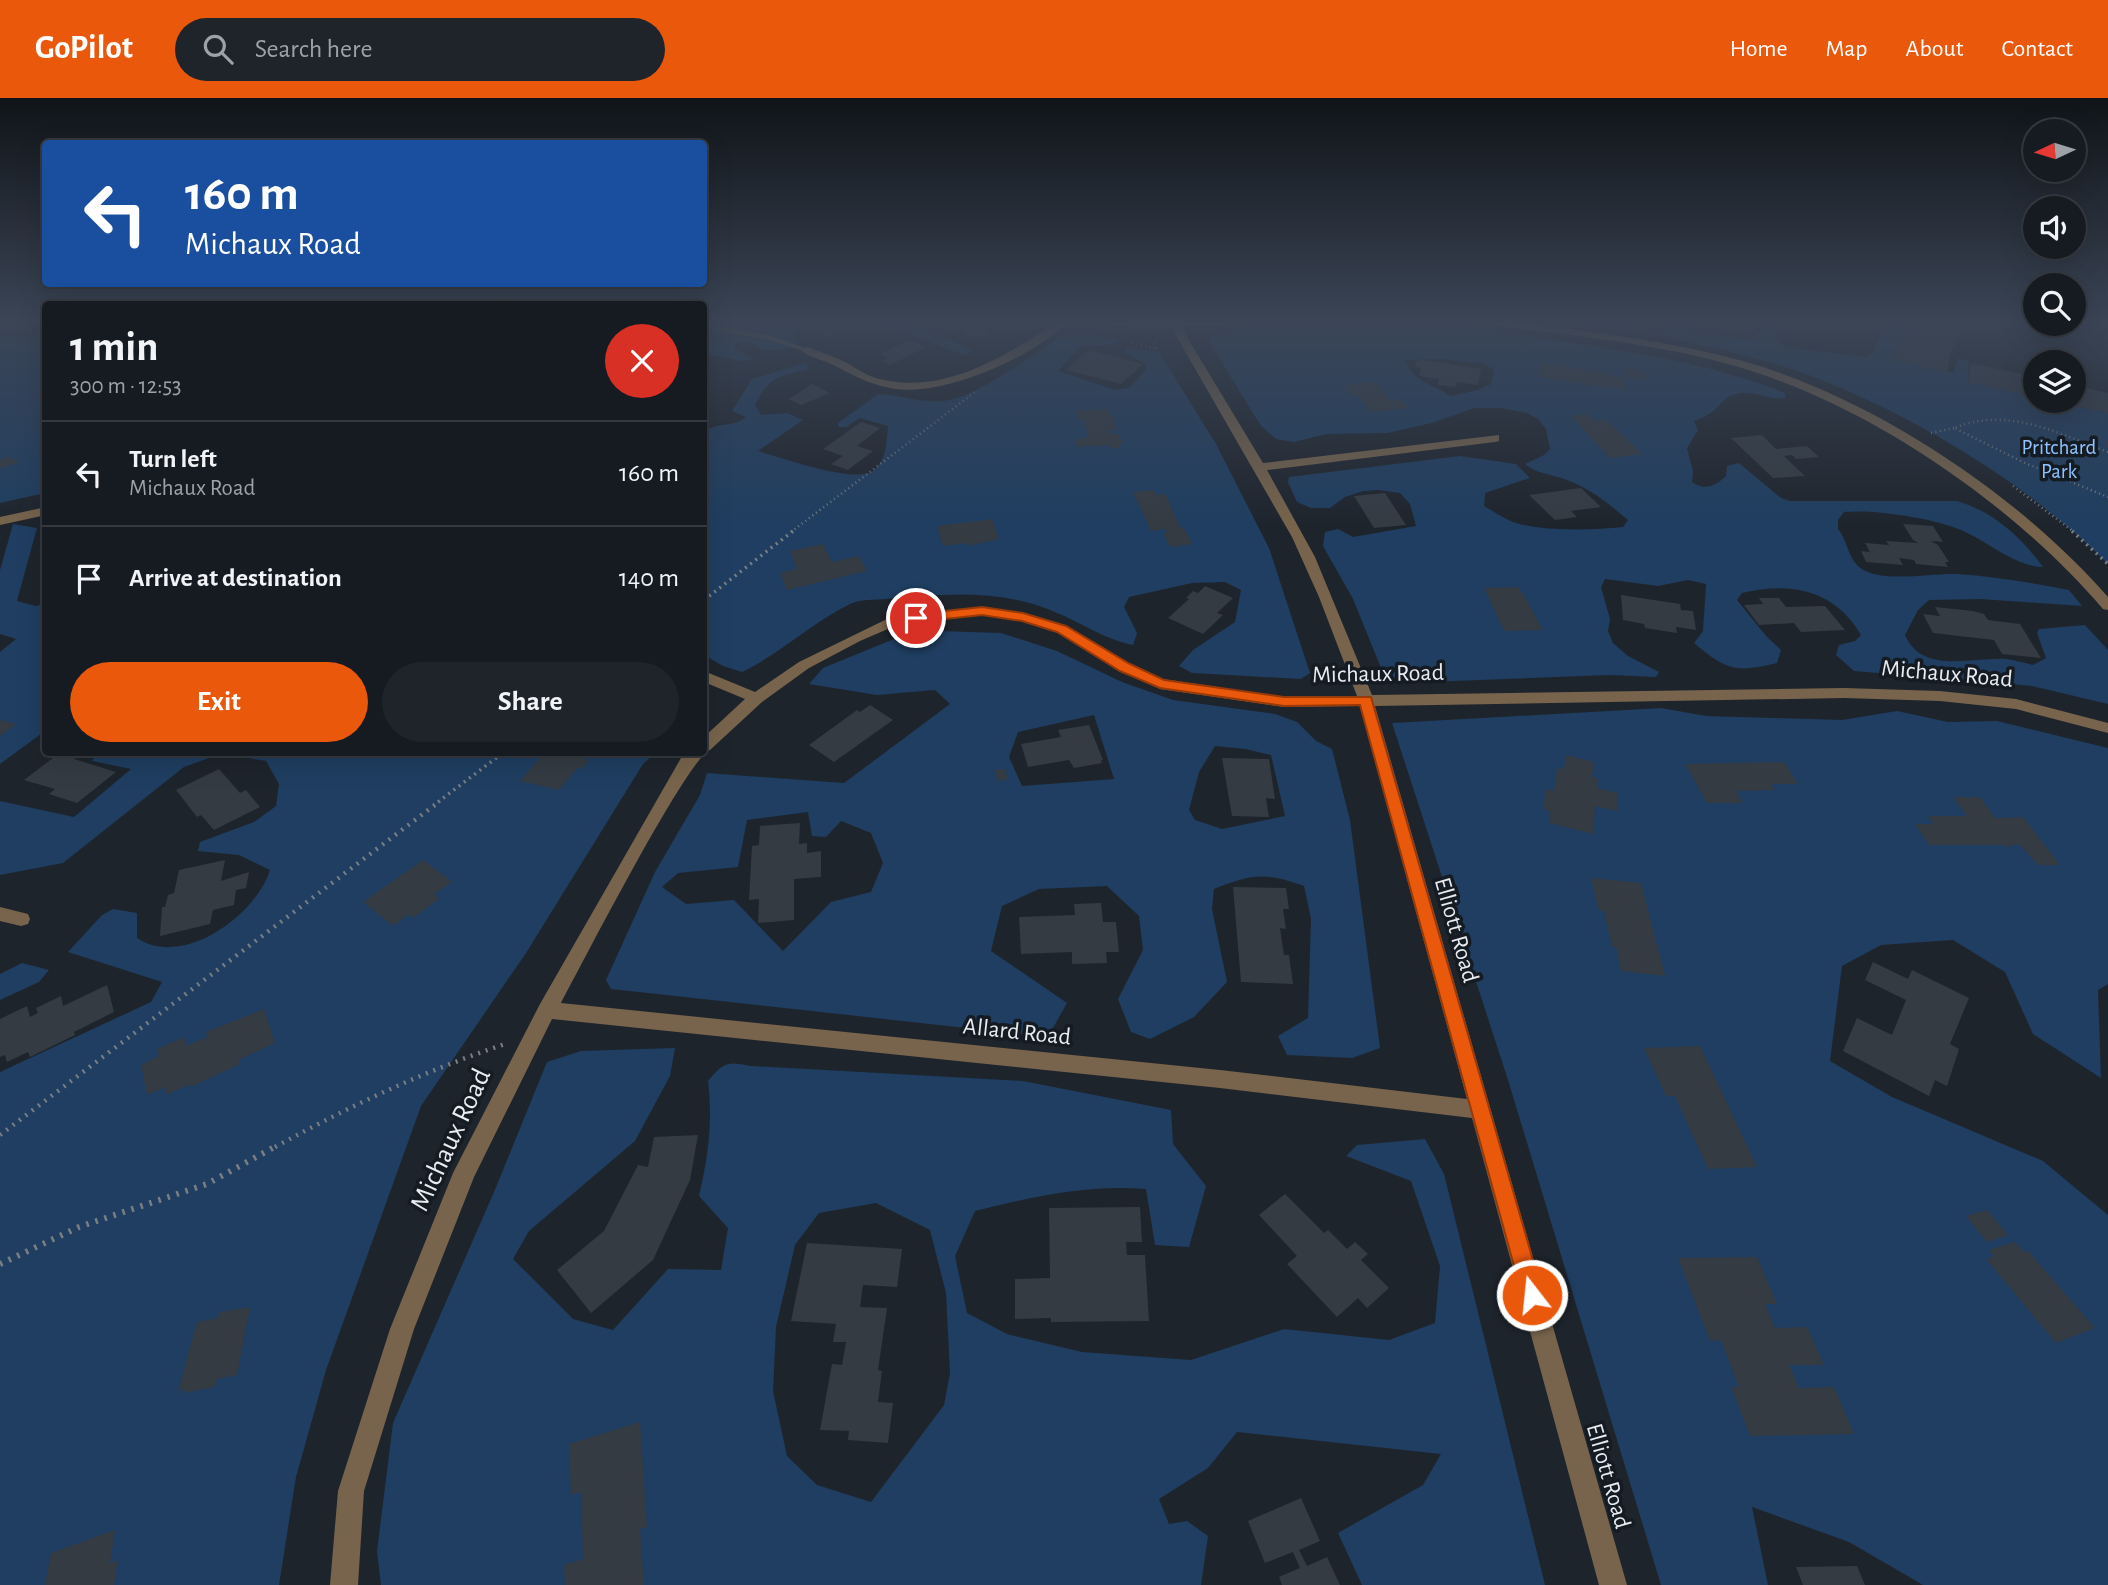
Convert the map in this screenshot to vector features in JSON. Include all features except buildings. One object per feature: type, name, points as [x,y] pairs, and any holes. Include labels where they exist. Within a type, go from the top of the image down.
[{"type":"street","name":"Elliott Road","points":[[1211,389],[1298,536],[1334,612],[1366,700],[1613,1585]]},
{"type":"street","points":[[1810,389],[1945,464],[1985,491],[2039,537],[2096,591],[2108,606]]},
{"type":"street","points":[[1258,467],[1495,438]]},
{"type":"street","points":[[0,521],[42,512]]},
{"type":"street","name":"Michaux Road","points":[[707,743],[756,698],[804,664],[855,638],[894,621],[982,611],[1023,617],[1062,629],[1125,668],[1160,684],[1284,702],[1844,693],[1940,696],[2016,704],[2108,728]]},
{"type":"street","points":[[707,677],[756,698]]},
{"type":"street","name":"Michaux Road","points":[[344,1585],[351,1491],[402,1329],[464,1173],[547,1010],[649,825],[693,756]]},
{"type":"street","points":[[0,914],[21,919]]},
{"type":"street","name":"Allard Road","points":[[547,1010],[1220,1079],[1481,1110]]},
{"type":"path","points":[[707,598],[952,407],[980,389]]},
{"type":"path","points":[[2108,452],[2033,425],[2009,420],[1983,418],[1954,428],[2025,463],[2108,497]]},
{"type":"path","points":[[0,1135],[499,756]]},
{"type":"path","points":[[0,1264],[79,1227],[207,1184],[351,1105],[432,1069],[535,1034]]},
{"type":"green space","points":[[0,389],[42,389],[42,494],[0,503]]},
{"type":"green space","points":[[746,389],[765,389],[755,405],[761,415],[787,413],[803,420],[758,451],[851,474],[873,471],[881,462],[888,426],[860,418],[846,427],[838,427],[838,423],[878,394],[943,401],[977,389],[1182,389],[1216,444],[1269,548],[1310,673],[1301,679],[1192,673],[1179,666],[1193,650],[1235,622],[1241,590],[1225,582],[1192,583],[1129,597],[1124,607],[1137,633],[1133,645],[1111,639],[1061,614],[1030,603],[990,596],[949,595],[854,602],[742,672],[707,657],[707,430],[746,417],[732,411]]},
{"type":"green space","points":[[1238,389],[1438,389],[1450,396],[1479,389],[1775,389],[1785,393],[1785,398],[1734,394],[1714,411],[1694,421],[1698,430],[1687,448],[1693,471],[1692,482],[1705,487],[1714,485],[1726,476],[1727,466],[1739,463],[1781,498],[1790,501],[1957,501],[1983,512],[2015,535],[2043,567],[2022,563],[1961,530],[1920,518],[1887,513],[1844,512],[1838,520],[1838,529],[1857,565],[1882,576],[1971,575],[2069,590],[2082,606],[1980,599],[1929,600],[1918,610],[1905,635],[1913,647],[1936,660],[2006,659],[2033,665],[2046,658],[2037,633],[2039,629],[2085,625],[2108,650],[2108,704],[2032,686],[1854,671],[1836,655],[1839,645],[1855,641],[1861,635],[1838,608],[1825,599],[1794,589],[1778,588],[1742,593],[1737,600],[1781,650],[1777,663],[1751,668],[1732,667],[1715,659],[1694,643],[1703,631],[1706,584],[1688,580],[1658,586],[1605,579],[1601,587],[1610,619],[1608,631],[1613,643],[1628,656],[1659,672],[1656,677],[1609,675],[1428,682],[1391,677],[1381,668],[1353,599],[1323,546],[1325,532],[1338,529],[1353,537],[1416,526],[1410,504],[1400,493],[1379,490],[1363,491],[1345,497],[1330,508],[1311,508],[1297,502],[1288,482],[1289,477],[1460,456],[1516,464],[1530,478],[1485,493],[1484,506],[1513,522],[1552,529],[1583,529],[1623,527],[1628,520],[1584,488],[1534,470],[1525,464],[1550,449],[1546,429],[1538,419],[1527,413],[1500,408],[1474,408],[1432,423],[1387,433],[1326,434],[1294,442],[1276,439],[1261,426]]},
{"type":"green space","name":"Pritchard Park","points":[[1844,389],[2001,389],[2023,394],[2023,413],[2086,413],[2086,408],[2108,413],[2108,564],[2042,506],[2004,478],[1925,429]]},
{"type":"green space","points":[[13,524],[37,528],[17,601],[36,606],[42,604],[42,733],[0,764],[0,652],[16,639],[0,634],[0,570]]},
{"type":"green space","points":[[939,631],[1001,633],[1057,651],[1122,682],[1173,700],[1275,714],[1297,722],[1316,741],[1332,749],[1350,820],[1380,1048],[1352,1058],[1287,1055],[1278,1036],[1308,1018],[1311,919],[1304,886],[1268,877],[1239,880],[1214,889],[1212,909],[1227,982],[1194,1017],[1150,1039],[1131,1032],[1118,999],[1143,950],[1139,916],[1107,886],[1039,889],[1002,906],[991,951],[1067,1003],[1048,1037],[611,989],[606,980],[655,872],[700,795],[707,773],[844,783],[950,704],[935,690],[877,695],[809,684],[823,668],[894,639]],"holes":[[[1094,715],[1114,779],[1022,786],[1009,757],[1018,732]],[[1215,746],[1271,755],[1285,816],[1222,829],[1195,820],[1189,810],[1199,772]],[[808,812],[812,836],[826,837],[841,821],[871,833],[883,863],[871,892],[831,902],[783,951],[734,900],[686,904],[662,887],[678,873],[738,867],[747,820]]]},
{"type":"green space","points":[[1661,708],[1706,716],[1842,720],[1897,711],[1948,722],[1997,721],[2108,748],[2108,984],[2098,990],[2101,1078],[2033,1034],[2005,972],[1953,940],[1881,945],[1842,966],[1830,1061],[1892,1097],[2043,1161],[2108,1215],[2108,1585],[1923,1585],[1849,1542],[1752,1507],[1768,1585],[1661,1585],[1508,1080],[1392,723]]},
{"type":"green space","points":[[95,756],[652,756],[643,764],[526,953],[421,1106],[326,1370],[296,1477],[279,1585],[0,1585],[0,1072],[151,1002],[162,982],[68,952],[102,915],[113,909],[137,913],[137,938],[155,946],[175,947],[196,942],[216,932],[250,904],[270,870],[239,855],[198,851],[200,842],[254,822],[276,806],[279,784],[266,761],[249,758],[209,758],[184,767],[63,863],[0,875],[0,801],[74,817],[131,769],[92,761]]},
{"type":"green space","points":[[22,963],[49,970],[39,982],[0,1000],[0,974]]},
{"type":"green space","points":[[675,1048],[670,1076],[635,1141],[529,1231],[513,1259],[573,1319],[613,1330],[668,1269],[721,1270],[728,1228],[699,1196],[709,1139],[708,1081],[726,1065],[1023,1081],[1171,1110],[1173,1144],[1206,1186],[1189,1247],[1155,1245],[1146,1189],[1103,1188],[1038,1197],[975,1211],[955,1256],[967,1313],[1007,1334],[1082,1352],[1191,1360],[1284,1329],[1389,1340],[1435,1323],[1440,1266],[1411,1181],[1346,1156],[1357,1145],[1425,1139],[1444,1174],[1545,1585],[1362,1585],[1338,1533],[1423,1485],[1441,1454],[1237,1432],[1208,1468],[1159,1499],[1169,1524],[1187,1521],[1208,1536],[1201,1585],[381,1585],[377,1551],[393,1423],[494,1192],[547,1062],[581,1051]],"holes":[[[876,1203],[930,1230],[946,1293],[950,1373],[944,1405],[871,1502],[817,1485],[787,1456],[773,1391],[776,1327],[795,1245],[819,1213]]]},
{"type":"route","points":[[916,618],[982,611],[1023,617],[1062,629],[1125,668],[1160,684],[1284,702],[1366,700],[1532,1295]]}]
